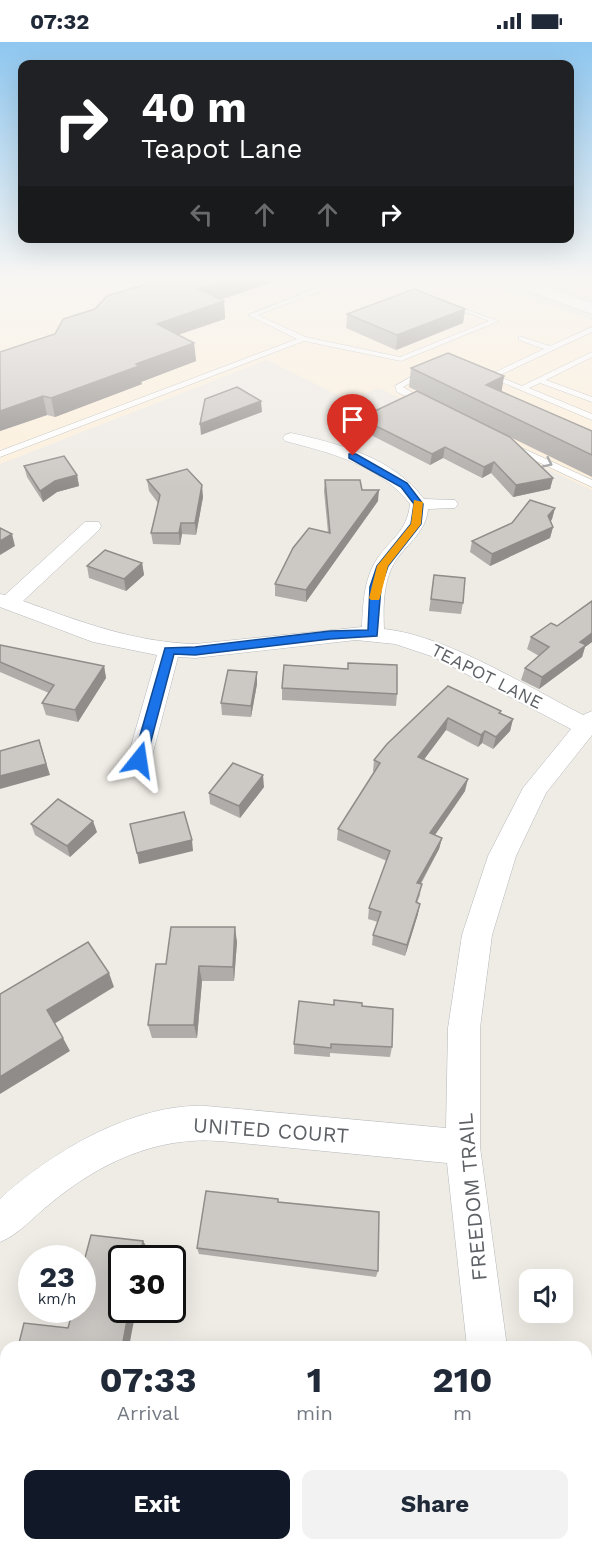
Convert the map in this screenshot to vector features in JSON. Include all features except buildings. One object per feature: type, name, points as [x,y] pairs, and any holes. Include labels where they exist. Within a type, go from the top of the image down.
[{"type":"street","points":[[291,438],[324,445],[353,456],[404,485],[419,504],[416,524],[382,566],[376,587],[373,633]]},
{"type":"street","points":[[419,504],[449,504]]},
{"type":"street","points":[[5,601],[92,526]]},
{"type":"street","name":"TEAPOT LANE","points":[[5,601],[101,637],[169,651],[195,651],[330,635],[373,633],[418,643],[442,652],[588,722]]},
{"type":"street","points":[[139,760],[169,651]]},
{"type":"street","name":"FREEDOM TRAIL","points":[[486,1341],[463,1147],[465,1029],[477,935],[502,856],[536,788],[588,722]]},
{"type":"street","name":"UNITED COURT","points":[[0,1224],[26,1198],[57,1174],[88,1155],[152,1129],[186,1123],[220,1124],[463,1147]]},
{"type":"lane","points":[[0,454],[281,347]]},
{"type":"lane","points":[[344,347],[401,359],[430,347]]},
{"type":"lane","points":[[490,376],[549,348]]},
{"type":"lane","points":[[522,393],[540,380],[592,354]]},
{"type":"lane","points":[[430,406],[408,396],[400,390],[399,386],[435,368]]},
{"type":"lane","points":[[482,372],[522,393],[532,393],[592,417]]},
{"type":"lane","points":[[540,380],[592,400]]},
{"type":"lane","points":[[408,396],[419,391]]},
{"type":"lane","points":[[583,413],[592,408]]},
{"type":"lane","points":[[506,443],[592,484]]},
{"type":"shaded area","points":[[0,347],[592,347],[592,490],[379,388],[348,400],[267,360],[0,464]]},
{"type":"slow traffic","points":[[375,598],[382,566],[416,524],[419,514],[418,502]]},
{"type":"route","points":[[139,760],[169,651],[195,651],[330,635],[373,633],[376,587],[382,566],[416,524],[419,504],[404,485],[353,456]]}]
